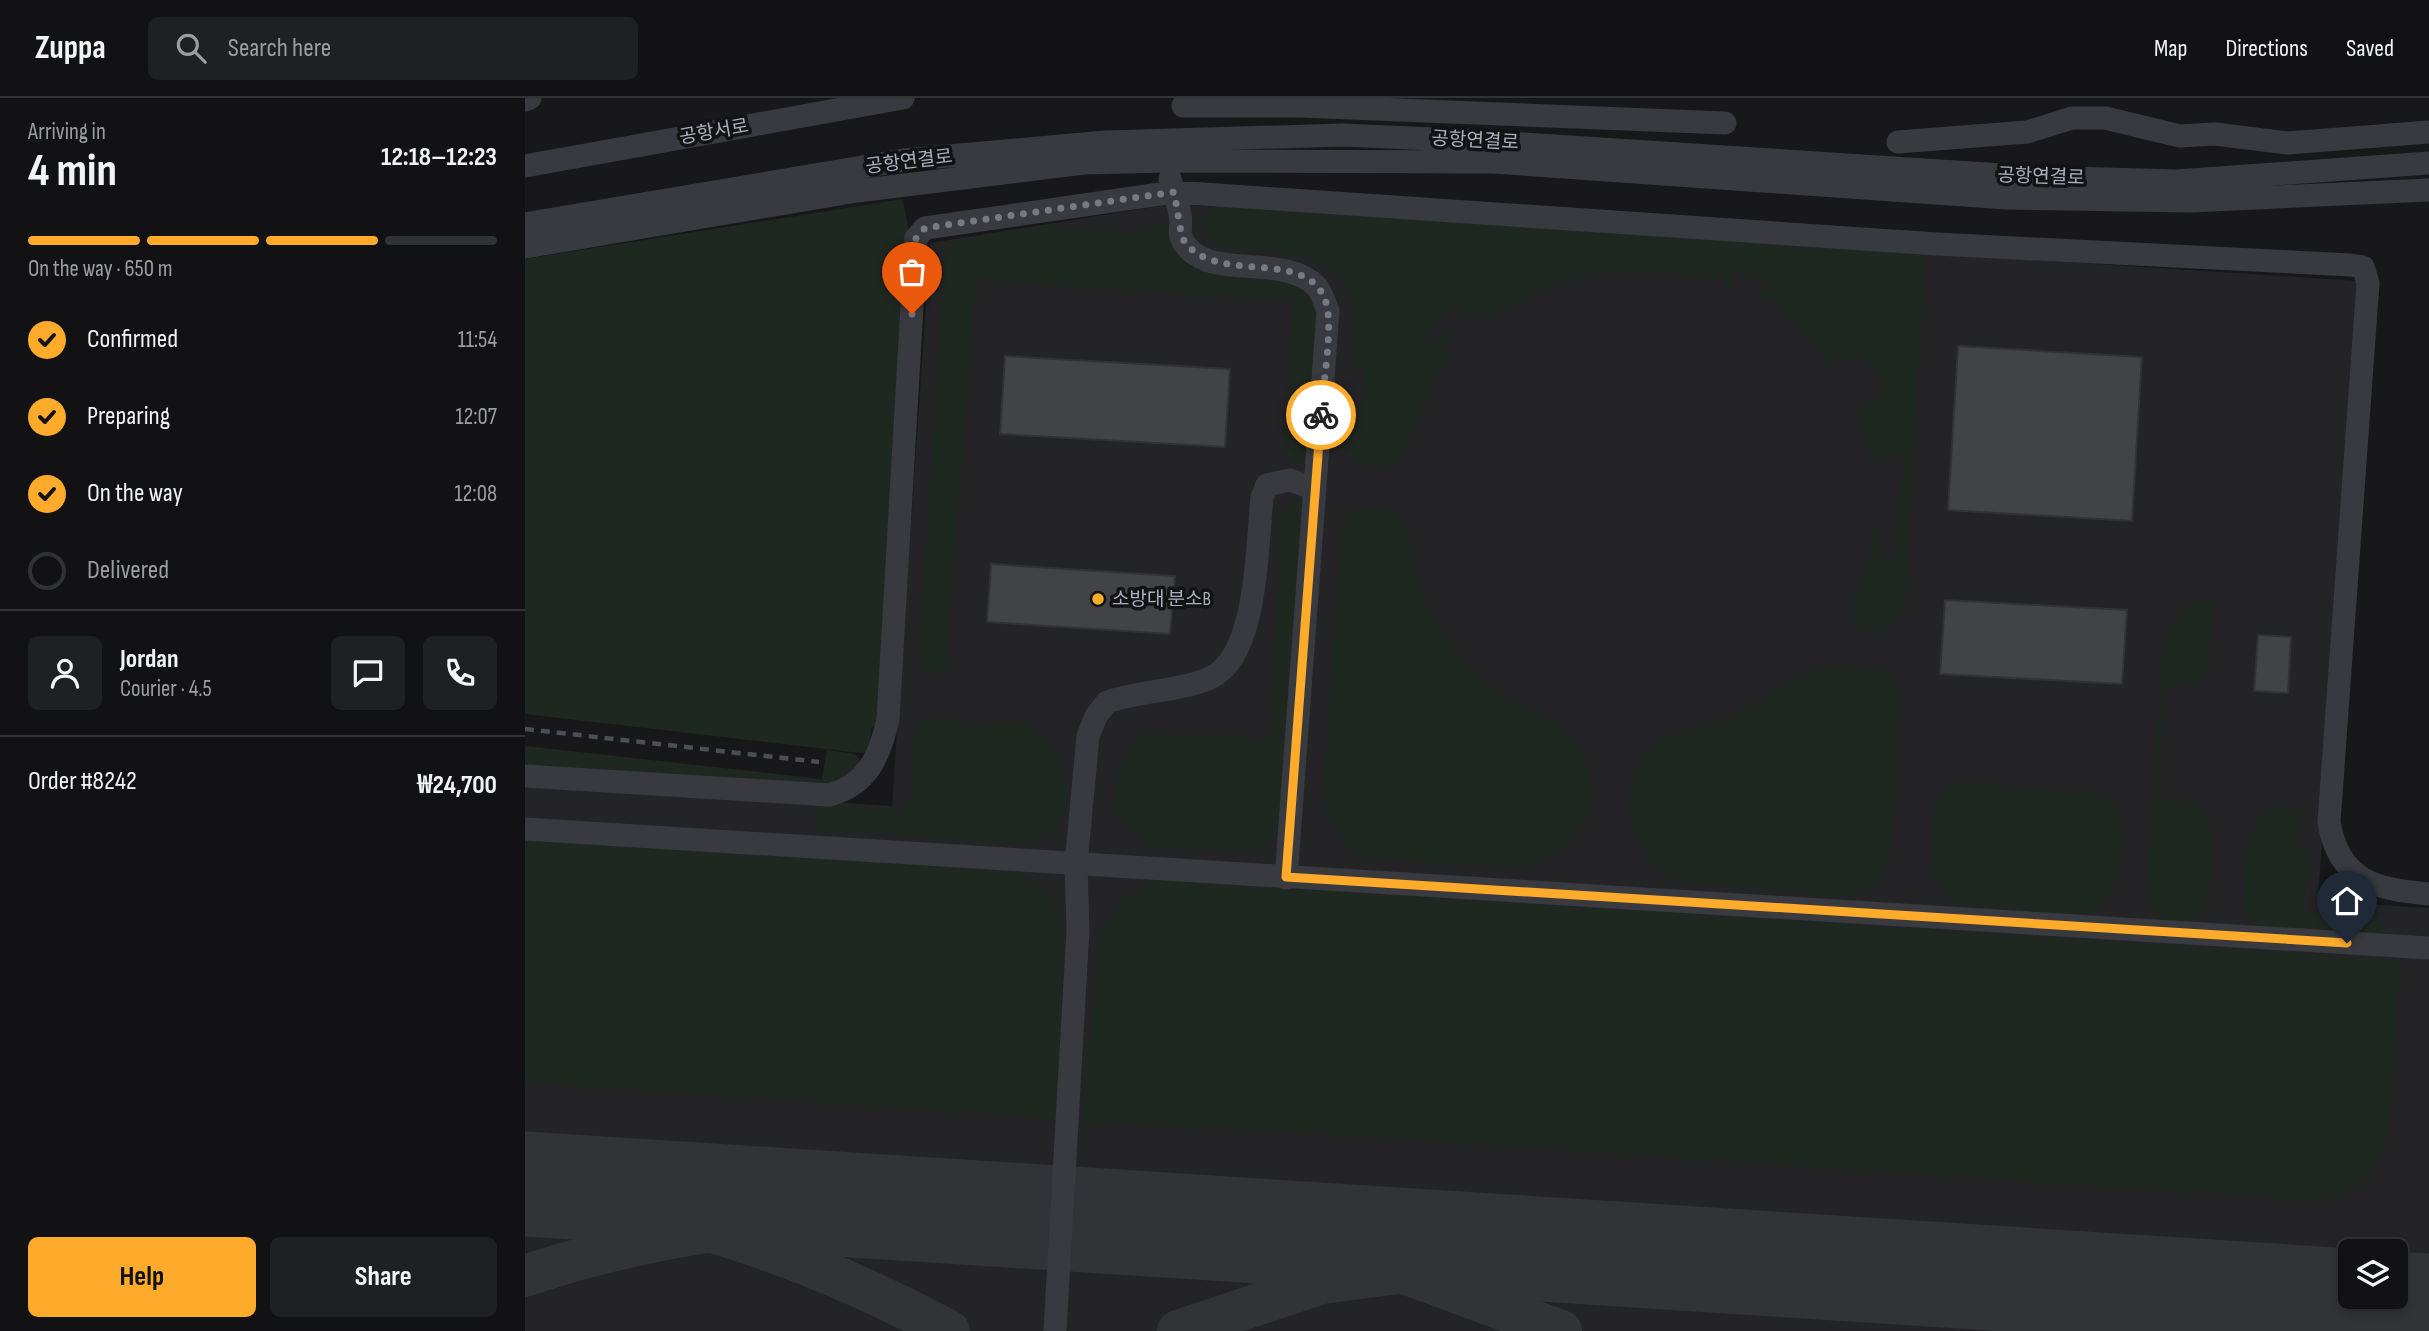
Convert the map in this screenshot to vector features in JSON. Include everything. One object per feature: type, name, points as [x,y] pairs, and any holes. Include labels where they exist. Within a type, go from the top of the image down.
[{"type":"street","name":"공항서로","points":[[525,166],[903,98]]},
{"type":"street","points":[[1180,139],[1184,102],[1725,123]]},
{"type":"street","points":[[1898,142],[2027,132],[2072,118],[2105,118],[2180,136],[2215,134],[2288,143],[2429,132]]},
{"type":"street","name":"공항연결로","points":[[525,224],[904,160],[1105,142],[1180,139],[1370,136],[2033,177],[2176,181],[2429,163]]},
{"type":"street","points":[[525,776],[829,794],[845,791],[858,782],[876,761],[888,719],[918,233],[940,226],[1171,183],[1233,162]]},
{"type":"street","name":"공항연결로","points":[[525,247],[857,191],[1084,163],[1493,162],[2007,198],[2191,201],[2429,190]]},
{"type":"street","points":[[1084,163],[1171,183],[1937,244],[2363,267],[2368,283],[2329,822],[2339,856],[2370,885],[2429,894]]},
{"type":"street","points":[[1171,183],[1181,218],[1181,235],[1191,250],[1202,258],[1217,263],[1289,269],[1318,288],[1328,312],[1286,877]]},
{"type":"street","points":[[1055,1331],[1078,930],[1076,864],[1089,736],[1096,716],[1107,702],[1210,678],[1229,666],[1247,626],[1262,497],[1267,485],[1290,480],[1315,489]]},
{"type":"street","points":[[525,829],[2429,948]]},
{"type":"shaded area","points":[[903,199],[908,227],[884,719],[871,728],[869,754],[525,714],[525,259]]},
{"type":"shaded area","points":[[1220,203],[1925,249],[1904,610],[1891,625],[1875,632],[1861,627],[1853,611],[1856,591],[1869,559],[1871,532],[1880,532],[1879,555],[1894,557],[1904,456],[1871,458],[1855,411],[1886,391],[1864,353],[1849,364],[1841,355],[1828,366],[1806,335],[1776,309],[1779,304],[1769,299],[1763,303],[1758,299],[1767,282],[1758,275],[1754,280],[1736,271],[1729,288],[1723,286],[1725,279],[1719,275],[1710,280],[1651,270],[1623,270],[1570,279],[1519,302],[1492,319],[1479,310],[1471,320],[1452,307],[1426,334],[1435,343],[1450,328],[1454,334],[1441,348],[1451,355],[1432,383],[1401,459],[1390,465],[1362,466],[1350,453],[1346,438],[1349,404],[1362,405],[1364,369],[1352,367],[1354,309],[1344,283],[1332,269],[1315,261],[1297,256],[1218,246],[1209,238],[1199,220]]},
{"type":"shaded area","points":[[1166,205],[1170,219],[1191,217],[1190,205],[2358,281],[2318,901],[2429,908],[2429,1331],[525,1331],[525,783],[892,806],[930,243]]},
{"type":"shaded area","points":[[1165,219],[1186,252],[1319,288],[1313,460],[1296,461],[1283,449],[1294,301],[976,280],[945,671],[918,668],[946,243],[1043,225],[1140,235]]},
{"type":"shaded area","points":[[1296,498],[1307,501],[1289,821],[1276,838],[1251,853],[1157,848],[1139,839],[1126,827],[1115,797],[1121,764],[1140,733],[1270,739],[1282,512]]},
{"type":"shaded area","points":[[1357,508],[1388,510],[1404,519],[1421,590],[1433,617],[1448,640],[1489,684],[1514,701],[1556,722],[1583,754],[1591,781],[1589,808],[1571,838],[1551,857],[1523,868],[1368,858],[1350,848],[1337,833],[1328,815],[1323,794],[1342,532],[1346,515]]},
{"type":"shaded area","points":[[2215,600],[2205,682],[2167,687],[2163,692],[2158,798],[2192,803],[2204,812],[2209,822],[2212,850],[2207,905],[2201,914],[2192,920],[2173,922],[2155,913],[2146,894],[2164,633],[2174,619],[2191,605]]},
{"type":"shaded area","points":[[1829,666],[1859,666],[1879,670],[1894,680],[1898,689],[1891,841],[1888,862],[1879,882],[1862,893],[1836,896],[1683,883],[1666,875],[1651,862],[1633,828],[1631,790],[1636,771],[1646,754],[1663,740],[1730,718],[1802,675]]},
{"type":"shaded area","points":[[915,721],[1024,723],[1054,750],[1063,768],[1067,788],[1066,807],[1059,823],[1046,837],[1026,845],[817,830],[818,802],[900,810],[911,802]]},
{"type":"shaded area","points":[[525,746],[822,779],[827,750],[855,754],[862,763],[836,786],[525,769]]},
{"type":"shaded area","points":[[1965,783],[2096,793],[2108,798],[2117,809],[2122,842],[2117,877],[2103,902],[2092,909],[2078,912],[2000,908],[1956,901],[1933,873],[1934,806],[1942,792]]},
{"type":"shaded area","points":[[2273,809],[2299,811],[2296,849],[2308,851],[2303,913],[2386,919],[2385,936],[2257,926],[2243,908],[2246,852],[2254,826],[2262,816]]},
{"type":"shaded area","points":[[525,839],[999,869],[1031,881],[1047,894],[1064,924],[1058,1119],[525,1082]]},
{"type":"shaded area","points":[[1157,880],[2400,960],[2389,1129],[2380,1157],[2366,1178],[2347,1193],[2318,1201],[1328,1134],[1083,1122],[1101,935],[1122,900],[1138,888]]},
{"type":"building","points":[[1958,346],[2142,357],[2132,521],[1948,510]]},
{"type":"building","points":[[1005,356],[1230,369],[1225,447],[1000,434]]},
{"type":"building","points":[[991,564],[1175,576],[1170,634],[987,622]]},
{"type":"building","points":[[1945,600],[2127,610],[2122,684],[1940,674]]},
{"type":"building","points":[[2258,635],[2291,637],[2288,693],[2254,691]]},
{"type":"taxiway","points":[[525,1190],[635,1211],[743,1242],[848,1282],[949,1331]]},
{"type":"taxiway","points":[[525,1276],[582,1258],[641,1244],[758,1225],[878,1216],[998,1215]]},
{"type":"taxiway","points":[[1192,1227],[1319,1250],[1407,1274],[1561,1331]]},
{"type":"taxiway","points":[[1178,1331],[1322,1283],[1469,1264],[1609,1252]]},
{"type":"taxiway","points":[[2026,1279],[2186,1331]]},
{"type":"runway","points":[[525,1184],[2429,1306]]},
{"type":"railway","points":[[525,729],[819,762]]},
{"type":"way so far","points":[[912,314],[916,238],[925,228],[1174,192],[1181,218],[1181,235],[1191,250],[1202,258],[1217,263],[1289,269],[1318,288],[1328,312],[1321,415]]},
{"type":"place","name":"소방대 분소B","points":[[1098,599]]},
{"type":"route","points":[[1321,415],[1286,877],[2347,943]]}]
